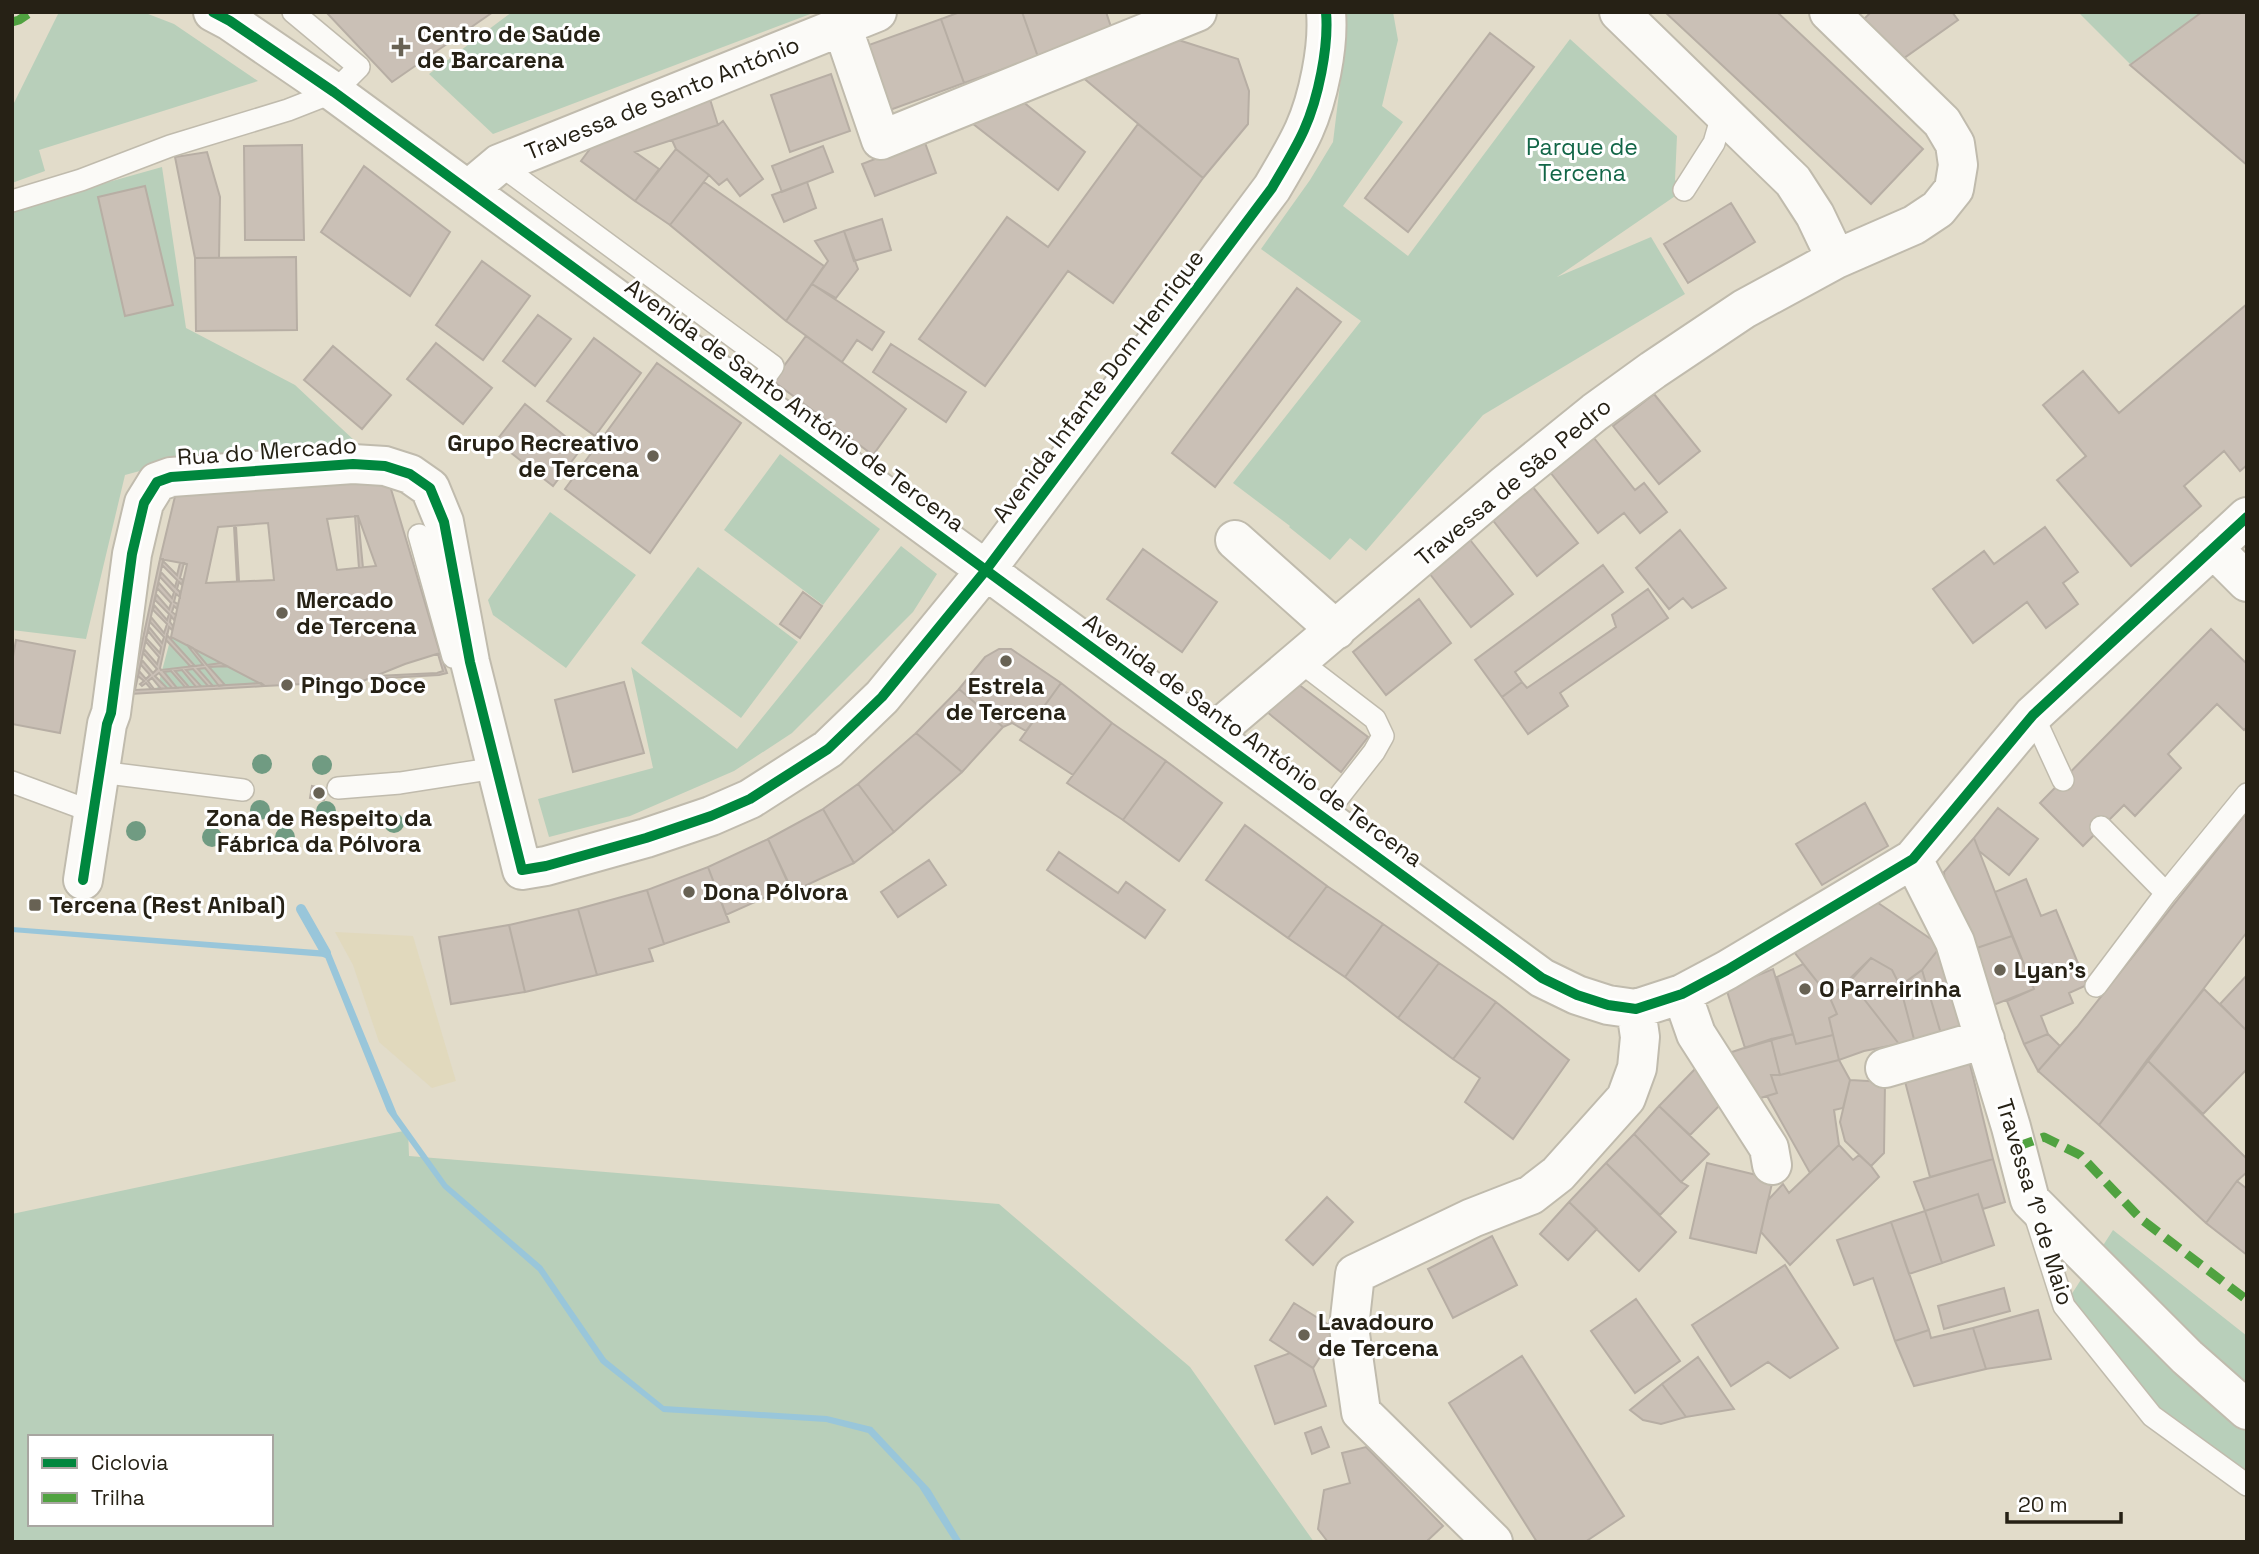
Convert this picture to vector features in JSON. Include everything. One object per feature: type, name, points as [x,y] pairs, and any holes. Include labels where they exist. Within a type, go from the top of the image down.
[{"type":"street","name":"Avenida de Santo António de Tercena","points":[[213,12],[334,92],[1542,978],[1577,995],[1608,1005],[1636,1009],[1682,995],[1913,859],[2033,715],[2247,517]]},
{"type":"street","points":[[861,17],[881,140],[1197,12]]},
{"type":"street","name":"Avenida Infante Dom Henrique","points":[[522,870],[546,866],[646,838],[750,799],[828,749],[882,697],[986,570],[1242,229],[1288,162],[1305,129],[1316,96],[1323,56],[1326,12]]},
{"type":"street","points":[[1619,12],[1793,181],[1815,215],[1836,259]]},
{"type":"street","name":"Travessa de São Pedro","points":[[1211,735],[1506,484],[1595,412],[1653,370],[1744,309],[1836,259],[1914,225],[1938,209],[1954,189],[1958,166],[1955,144],[1942,122],[1829,12]]},
{"type":"street","name":"Travessa de Santo António","points":[[468,190],[499,164],[861,17]]},
{"type":"street","name":"Rua do Mercado","points":[[83,880],[111,713],[132,554],[144,503],[157,482],[171,477],[353,464],[385,466],[410,474],[430,488],[444,522],[477,691],[522,870]]},
{"type":"street","points":[[1235,540],[1336,630]]},
{"type":"street","points":[[2213,548],[2247,582]]},
{"type":"street","name":"Travessa 1º de Maio","points":[[1913,859],[1955,942],[2030,1200]]},
{"type":"street","points":[[1682,995],[1696,1034],[1769,1148],[1772,1165]]},
{"type":"street","points":[[1493,1542],[1361,1412],[1349,1326],[1355,1274],[1472,1219],[1531,1195],[1558,1174],[1626,1098],[1637,1068],[1640,1037],[1636,1009]]},
{"type":"street","points":[[1885,1068],[1985,1039]]},
{"type":"street","points":[[2030,1200],[2187,1357],[2247,1410]]},
{"type":"lane","points":[[12,201],[81,180],[170,146],[288,110],[334,92],[359,67],[293,12]]},
{"type":"lane","points":[[1684,190],[1714,143],[1723,111]]},
{"type":"lane","points":[[499,164],[773,366],[750,398]]},
{"type":"lane","points":[[419,535],[459,677],[477,691]]},
{"type":"lane","points":[[111,713],[119,708],[123,697],[147,557]]},
{"type":"lane","points":[[1298,660],[1375,719],[1383,736],[1374,752],[1322,817]]},
{"type":"lane","points":[[2033,715],[2063,780]]},
{"type":"lane","points":[[338,788],[400,783],[496,768]]},
{"type":"lane","points":[[100,772],[243,790]]},
{"type":"lane","points":[[12,782],[93,811]]},
{"type":"lane","points":[[2096,986],[2166,893],[2247,794]]},
{"type":"lane","points":[[2101,827],[2166,893]]},
{"type":"lane","name":"Travessa 1º de Maio","points":[[2030,1200],[2064,1306],[2152,1416],[2247,1485]]},
{"type":"green space","points":[[59,12],[143,12],[174,24],[258,81],[39,150],[45,171],[12,183],[12,107]]},
{"type":"green space","points":[[512,12],[813,13],[493,134],[429,74]]},
{"type":"green space","name":"Parque de Tercena","points":[[1344,12],[1393,12],[1398,40],[1382,106],[1403,122],[1343,206],[1408,256],[1570,39],[1677,136],[1675,180],[1684,190],[1557,277],[1651,237],[1685,294],[1483,415],[1366,551],[1350,538],[1330,560],[1233,483],[1361,321],[1261,249],[1310,180],[1333,142],[1344,52]]},
{"type":"green space","points":[[2078,12],[2202,12],[2130,64]]},
{"type":"green space","points":[[162,167],[186,328],[295,385],[371,456],[184,459],[125,475],[86,639],[12,630],[12,205]]},
{"type":"green space","points":[[780,454],[880,529],[823,605],[724,530]]},
{"type":"green space","points":[[550,512],[636,575],[566,668],[493,615],[488,600]]},
{"type":"green space","points":[[901,546],[937,574],[913,612],[792,733],[734,771],[630,816],[549,837],[538,799],[653,768],[631,667],[737,749]]},
{"type":"green space","points":[[698,567],[798,642],[741,718],[641,643]]},
{"type":"green space","points":[[171,637],[265,686],[156,693]]},
{"type":"green space","points":[[408,1130],[409,1156],[999,1204],[1190,1367],[1314,1542],[12,1542],[12,1214]]},
{"type":"green space","points":[[2113,1230],[2247,1336],[2247,1485],[2152,1416],[2064,1306]]},
{"type":"sand","points":[[335,932],[413,936],[456,1081],[432,1088],[379,1042],[353,965]]},
{"type":"water","points":[[12,927],[330,951],[397,1114],[447,1184],[542,1266],[606,1359],[664,1406],[827,1416],[872,1427],[930,1489],[962,1542],[954,1542],[919,1487],[868,1433],[826,1422],[663,1412],[601,1363],[538,1271],[443,1188],[387,1111],[325,957],[12,932]]},
{"type":"building","name":"Centro de Saúde de Barcarena","points":[[326,12],[493,12],[392,82]]},
{"type":"building","points":[[960,12],[1022,12],[1038,57],[964,83],[941,19]]},
{"type":"building","points":[[1022,12],[1106,12],[1112,30],[1038,57]]},
{"type":"building","points":[[1665,12],[1777,12],[1923,149],[1871,204]]},
{"type":"building","points":[[1871,12],[1952,12],[1958,20],[1897,63],[1864,19]]},
{"type":"building","points":[[2202,12],[2247,12],[2247,165],[2130,65]]},
{"type":"building","points":[[941,19],[964,83],[890,110],[866,46]]},
{"type":"building","points":[[1490,33],[1534,67],[1408,232],[1365,198]]},
{"type":"building","points":[[1169,37],[1238,59],[1249,91],[1248,124],[1203,178],[1081,76]]},
{"type":"building","points":[[831,74],[850,131],[790,152],[771,95]]},
{"type":"building","points":[[709,96],[718,125],[635,152],[659,169],[635,201],[581,161],[604,130]]},
{"type":"building","points":[[1017,97],[1085,152],[1058,190],[968,120]]},
{"type":"building","points":[[723,121],[763,179],[740,196],[727,179],[719,185],[676,149],[672,140]]},
{"type":"building","points":[[1138,124],[1203,178],[1113,303],[1068,271],[985,386],[919,339],[1007,217],[1048,247]]},
{"type":"building","points":[[924,140],[936,173],[875,196],[862,164]]},
{"type":"building","points":[[302,145],[304,240],[245,240],[244,146]]},
{"type":"building","points":[[823,146],[833,172],[782,192],[772,166]]},
{"type":"building","points":[[676,149],[709,175],[670,225],[635,201]]},
{"type":"building","points":[[207,152],[220,197],[219,258],[195,258],[175,157]]},
{"type":"building","points":[[364,166],[450,232],[410,296],[321,232]]},
{"type":"building","points":[[704,182],[824,266],[786,321],[670,225]]},
{"type":"building","points":[[807,182],[816,208],[784,222],[772,195]]},
{"type":"building","points":[[145,186],[173,305],[125,316],[98,197]]},
{"type":"building","points":[[1731,203],[1755,242],[1688,283],[1664,244]]},
{"type":"building","points":[[882,219],[891,250],[854,261],[844,231]]},
{"type":"building","points":[[844,231],[858,269],[836,298],[812,284],[828,261],[815,241]]},
{"type":"building","points":[[296,257],[297,330],[196,331],[195,258]]},
{"type":"building","points":[[482,261],[530,296],[483,360],[436,325]]},
{"type":"building","points":[[812,284],[884,332],[872,350],[857,340],[842,362],[786,321]]},
{"type":"building","points":[[1297,288],[1341,322],[1215,487],[1172,453]]},
{"type":"building","points":[[2247,304],[2247,465],[2240,471],[2224,451],[2184,486],[2201,506],[2131,566],[2057,480],[2086,456],[2043,405],[2083,371],[2119,413]]},
{"type":"building","points":[[538,315],[571,339],[535,386],[503,361]]},
{"type":"building","points":[[806,336],[906,409],[873,455],[773,381]]},
{"type":"building","points":[[594,338],[641,373],[595,436],[547,401]]},
{"type":"building","points":[[436,343],[492,388],[463,424],[407,379]]},
{"type":"building","points":[[891,344],[966,392],[946,422],[873,372]]},
{"type":"building","points":[[333,346],[391,395],[362,429],[304,380]]},
{"type":"building","name":"Grupo Recreativo de Tercena","points":[[657,363],[741,423],[650,553],[565,489]]},
{"type":"building","points":[[1654,394],[1700,451],[1659,484],[1613,426]]},
{"type":"building","points":[[525,404],[581,449],[553,486],[496,441]]},
{"type":"building","points":[[1594,438],[1635,490],[1644,483],[1667,512],[1640,533],[1624,513],[1598,533],[1550,472]]},
{"type":"building","points":[[388,479],[440,653],[363,681],[265,686],[171,637],[187,564],[160,559],[177,488]],"holes":[[[358,516],[376,566],[337,570],[327,519]],[[268,523],[274,580],[206,583],[218,527]]]},
{"type":"building","points":[[1532,486],[1578,543],[1537,576],[1491,518]]},
{"type":"building","points":[[355,516],[358,516],[363,568],[359,568]]},
{"type":"building","points":[[236,526],[239,581],[237,581]]},
{"type":"building","points":[[2045,527],[2078,572],[2063,583],[2078,604],[2046,628],[2027,602],[1973,643],[1933,589],[1984,551],[1994,564]]},
{"type":"building","points":[[1680,530],[1726,588],[1692,608],[1683,598],[1669,609],[1636,568]]},
{"type":"building","points":[[1467,536],[1513,594],[1471,627],[1426,569]]},
{"type":"building","points":[[1143,549],[1217,602],[1182,652],[1107,599]]},
{"type":"building","points":[[160,559],[163,561],[135,690],[261,683],[265,686],[131,694]]},
{"type":"building","points":[[163,561],[177,575],[180,563],[184,563],[180,578],[183,580],[182,585],[179,582],[177,589],[180,597],[176,594],[174,602],[178,604],[177,609],[174,606],[172,612],[176,615],[174,620],[171,616],[170,622],[173,626],[172,630],[169,627],[161,670],[203,665],[187,645],[193,648],[207,665],[221,663],[227,666],[209,667],[225,685],[219,686],[205,668],[198,669],[213,686],[208,686],[193,669],[186,670],[201,686],[196,687],[182,670],[175,671],[189,687],[185,687],[171,671],[164,672],[177,688],[172,688],[159,673],[155,676],[167,688],[161,689],[152,678],[148,681],[154,689],[146,683],[142,686],[140,684],[144,681],[138,676],[139,671],[146,679],[150,675],[141,665],[142,660],[153,673],[157,669],[143,653],[144,649],[157,664],[159,657],[146,642],[146,638],[160,653],[161,647],[148,631],[149,627],[162,643],[164,637],[150,622],[151,617],[164,633],[167,624],[153,610],[154,605],[167,620],[169,614],[155,600],[156,594],[169,609],[171,603],[157,588],[159,583],[172,598],[174,592],[160,577],[161,572],[175,587],[177,580],[162,565]]},
{"type":"building","points":[[1603,565],[1623,592],[1515,672],[1522,682],[1502,697],[1475,660]]},
{"type":"building","points":[[1648,589],[1668,618],[1560,693],[1568,706],[1528,734],[1502,697],[1522,682],[1527,688],[1616,627],[1612,615]]},
{"type":"building","points":[[803,592],[822,606],[800,638],[780,624]]},
{"type":"building","points":[[1419,599],[1451,643],[1386,695],[1353,652]]},
{"type":"building","points":[[2211,629],[2247,664],[2247,727],[2244,730],[2217,704],[2168,754],[2181,768],[2135,816],[2124,805],[2083,846],[2040,803]]},
{"type":"building","points":[[167,635],[195,666],[190,666],[166,640]]},
{"type":"building","points":[[16,640],[75,651],[60,733],[12,724],[12,662]]},
{"type":"building","points":[[999,649],[1011,649],[1061,683],[1026,731],[1012,723],[1003,727],[959,689],[985,657]]},
{"type":"building","points":[[440,653],[447,673],[368,679],[376,676],[443,671],[438,654]]},
{"type":"building","points":[[1294,681],[1368,737],[1341,772],[1267,712]]},
{"type":"building","points":[[624,682],[644,753],[573,772],[555,700]]},
{"type":"building","points":[[1061,683],[1112,723],[1073,775],[1020,740]]},
{"type":"building","points":[[959,689],[1003,727],[962,772],[916,733]]},
{"type":"building","points":[[1112,723],[1166,761],[1123,820],[1067,783]]},
{"type":"building","points":[[916,733],[962,772],[894,832],[858,784]]},
{"type":"building","points":[[1166,761],[1222,803],[1179,861],[1123,820]]},
{"type":"building","points":[[858,784],[894,832],[854,863],[823,809]]},
{"type":"building","name":"Zona de Respeito da Fábrica da Pólvora","points":[[312,786],[327,789],[324,800],[310,798]]},
{"type":"building","points":[[1865,803],[1888,846],[1822,885],[1796,844]]},
{"type":"building","points":[[1998,808],[2038,839],[2009,875],[1979,851],[1974,838]]},
{"type":"building","points":[[823,809],[854,863],[792,892],[768,839]]},
{"type":"building","points":[[2247,812],[2247,932],[2099,1125],[2038,1071],[2077,1027]]},
{"type":"building","points":[[1245,825],[1327,886],[1288,938],[1206,880]]},
{"type":"building","points":[[1974,838],[2012,936],[1968,951],[1945,887],[1944,872]]},
{"type":"building","points":[[768,839],[790,886],[726,915],[708,867]]},
{"type":"building","points":[[1059,852],[1118,893],[1126,882],[1165,910],[1145,938],[1047,870]]},
{"type":"building","points":[[929,860],[946,885],[898,917],[881,892]]},
{"type":"building","points":[[708,867],[729,922],[664,944],[647,890]]},
{"type":"building","points":[[2026,879],[2041,916],[2056,910],[2087,985],[2069,993],[2073,1003],[2041,1016],[2048,1034],[2024,1044],[2007,1001],[2034,989],[1995,892]]},
{"type":"building","points":[[1327,886],[1383,924],[1345,977],[1288,938]]},
{"type":"building","points":[[647,890],[664,944],[649,949],[653,961],[597,975],[578,909]]},
{"type":"building","points":[[1868,896],[1941,946],[1922,970],[1900,986],[1892,970],[1871,958],[1830,998],[1791,948]]},
{"type":"building","points":[[578,909],[597,975],[525,992],[509,925]]},
{"type":"building","points":[[1383,924],[1439,963],[1398,1018],[1345,977]]},
{"type":"building","points":[[509,925],[525,992],[451,1004],[439,937]]},
{"type":"building","name":"Lyan's","points":[[2012,936],[2034,989],[1986,1008],[1968,951]]},
{"type":"building","points":[[1941,946],[1971,1032],[1942,1037],[1922,970]]},
{"type":"building","points":[[1871,958],[1892,970],[1900,986],[1915,1043],[1899,1044],[1850,981]]},
{"type":"building","points":[[1439,963],[1496,1002],[1453,1059],[1398,1018]]},
{"type":"building","points":[[1803,964],[1830,998],[1837,1014],[1829,1018],[1833,1035],[1796,1044],[1777,977]]},
{"type":"building","points":[[1773,969],[1793,1034],[1745,1048],[1726,988]]},
{"type":"building","points":[[1922,970],[1942,1037],[1915,1043],[1900,986]]},
{"type":"building","points":[[2247,975],[2247,1031],[2220,1004]]},
{"type":"building","points":[[1850,981],[1899,1044],[1864,1051],[1839,1060],[1829,1018],[1837,1014],[1830,998]]},
{"type":"building","points":[[2204,989],[2247,1031],[2247,1069],[2203,1114],[2147,1060]]},
{"type":"building","points":[[1496,1002],[1569,1060],[1513,1139],[1465,1102],[1480,1078],[1453,1059]]},
{"type":"building","points":[[1793,1034],[1796,1044],[1833,1035],[1839,1060],[1780,1075],[1771,1039]]},
{"type":"building","points":[[2048,1034],[2060,1046],[2038,1071],[2024,1044]]},
{"type":"building","points":[[1771,1039],[1780,1075],[1771,1075],[1777,1093],[1744,1103],[1729,1053]]},
{"type":"building","points":[[1967,1052],[1993,1159],[1930,1177],[1902,1070]]},
{"type":"building","points":[[1839,1060],[1850,1080],[1843,1108],[1834,1110],[1839,1145],[1810,1173],[1767,1096],[1777,1093],[1771,1075]]},
{"type":"building","points":[[2147,1060],[2247,1159],[2247,1172],[2237,1181],[2206,1223],[2099,1125]]},
{"type":"building","points":[[1696,1068],[1726,1099],[1690,1135],[1659,1106]]},
{"type":"building","points":[[1850,1080],[1885,1082],[1884,1153],[1871,1166],[1845,1141],[1840,1122]]},
{"type":"building","points":[[1659,1106],[1709,1154],[1681,1182],[1634,1134]]},
{"type":"building","points":[[1634,1134],[1688,1186],[1660,1215],[1606,1163]]},
{"type":"building","points":[[1839,1145],[1853,1160],[1859,1155],[1879,1177],[1790,1265],[1761,1232],[1768,1200],[1783,1184],[1789,1193]]},
{"type":"building","points":[[1993,1159],[2005,1202],[1983,1209],[1978,1194],[1925,1211],[1914,1182]]},
{"type":"building","points":[[1606,1163],[1676,1232],[1639,1271],[1569,1202]]},
{"type":"building","points":[[1707,1163],[1773,1179],[1756,1253],[1690,1238]]},
{"type":"building","points":[[2237,1181],[2247,1189],[2247,1255],[2206,1223]]},
{"type":"building","points":[[1978,1194],[1994,1245],[1942,1263],[1925,1211]]},
{"type":"building","points":[[1327,1197],[1353,1222],[1313,1265],[1286,1240]]},
{"type":"building","points":[[1569,1202],[1597,1229],[1568,1260],[1540,1234]]},
{"type":"building","points":[[1925,1211],[1942,1263],[1909,1274],[1891,1222]]},
{"type":"building","points":[[1891,1222],[1929,1330],[1895,1341],[1873,1278],[1854,1285],[1837,1240]]},
{"type":"building","points":[[1492,1236],[1517,1285],[1453,1318],[1428,1269]]},
{"type":"building","points":[[1785,1265],[1838,1348],[1790,1378],[1768,1362],[1731,1386],[1692,1325]]},
{"type":"building","points":[[2004,1288],[2010,1311],[1944,1329],[1938,1306]]},
{"type":"building","points":[[1636,1299],[1680,1361],[1635,1393],[1591,1331]]},
{"type":"building","name":"Lavadouro de Tercena","points":[[1294,1303],[1337,1330],[1313,1368],[1270,1340]]},
{"type":"building","points":[[2038,1310],[2051,1359],[1986,1369],[1973,1328]]},
{"type":"building","points":[[1973,1328],[1986,1369],[1914,1386],[1895,1341],[1929,1330],[1931,1338]]},
{"type":"building","points":[[1290,1353],[1313,1368],[1326,1406],[1275,1424],[1255,1366]]},
{"type":"building","points":[[1522,1356],[1624,1516],[1585,1542],[1537,1542],[1449,1403]]},
{"type":"building","points":[[1698,1357],[1734,1409],[1686,1417],[1662,1384]]},
{"type":"building","points":[[1662,1384],[1686,1417],[1661,1424],[1643,1420],[1630,1410]]},
{"type":"building","points":[[1321,1427],[1329,1447],[1312,1454],[1305,1433]]},
{"type":"building","points":[[1366,1447],[1443,1526],[1426,1542],[1328,1542],[1318,1529],[1324,1490],[1350,1483],[1342,1453]]},
{"type":"waterway","points":[[301,909],[326,953]]},
{"type":"marked path","points":[[12,22],[31,12]]},
{"type":"marked path","points":[[2016,1147],[2044,1137],[2080,1155],[2141,1219],[2247,1300]]},
{"type":"cycle path","points":[[213,12],[334,92],[1542,978],[1577,995],[1608,1005],[1636,1009],[1682,994],[1913,859],[2033,715],[2247,517]]},
{"type":"cycle path","points":[[83,880],[107,724],[111,713],[132,554],[144,503],[157,482],[171,477],[353,464],[385,466],[410,474],[430,488],[444,522],[470,662],[522,870],[546,866],[646,838],[711,816],[750,799],[828,749],[882,697],[986,570],[1272,188],[1300,137],[1314,103],[1324,57],[1326,12]]},
{"type":"place","name":"Centro de Saúde de Barcarena","points":[[401,47]]},
{"type":"place","name":"Grupo Recreativo de Tercena","points":[[653,456]]},
{"type":"place","name":"Mercado de Tercena","points":[[282,613]]},
{"type":"place","name":"Estrela de Tercena","points":[[1006,661]]},
{"type":"place","name":"Pingo Doce","points":[[287,685]]},
{"type":"place","name":"Zona de Respeito da Fábrica da Pólvora","points":[[319,793]]},
{"type":"place","name":"Dona Pólvora","points":[[689,892]]},
{"type":"place","name":"Tercena (Rest Anibal)","points":[[35,905]]},
{"type":"place","name":"Lyan's","points":[[2000,970]]},
{"type":"place","name":"O Parreirinha","points":[[1805,989]]},
{"type":"place","name":"Lavadouro de Tercena","points":[[1304,1335]]}]
